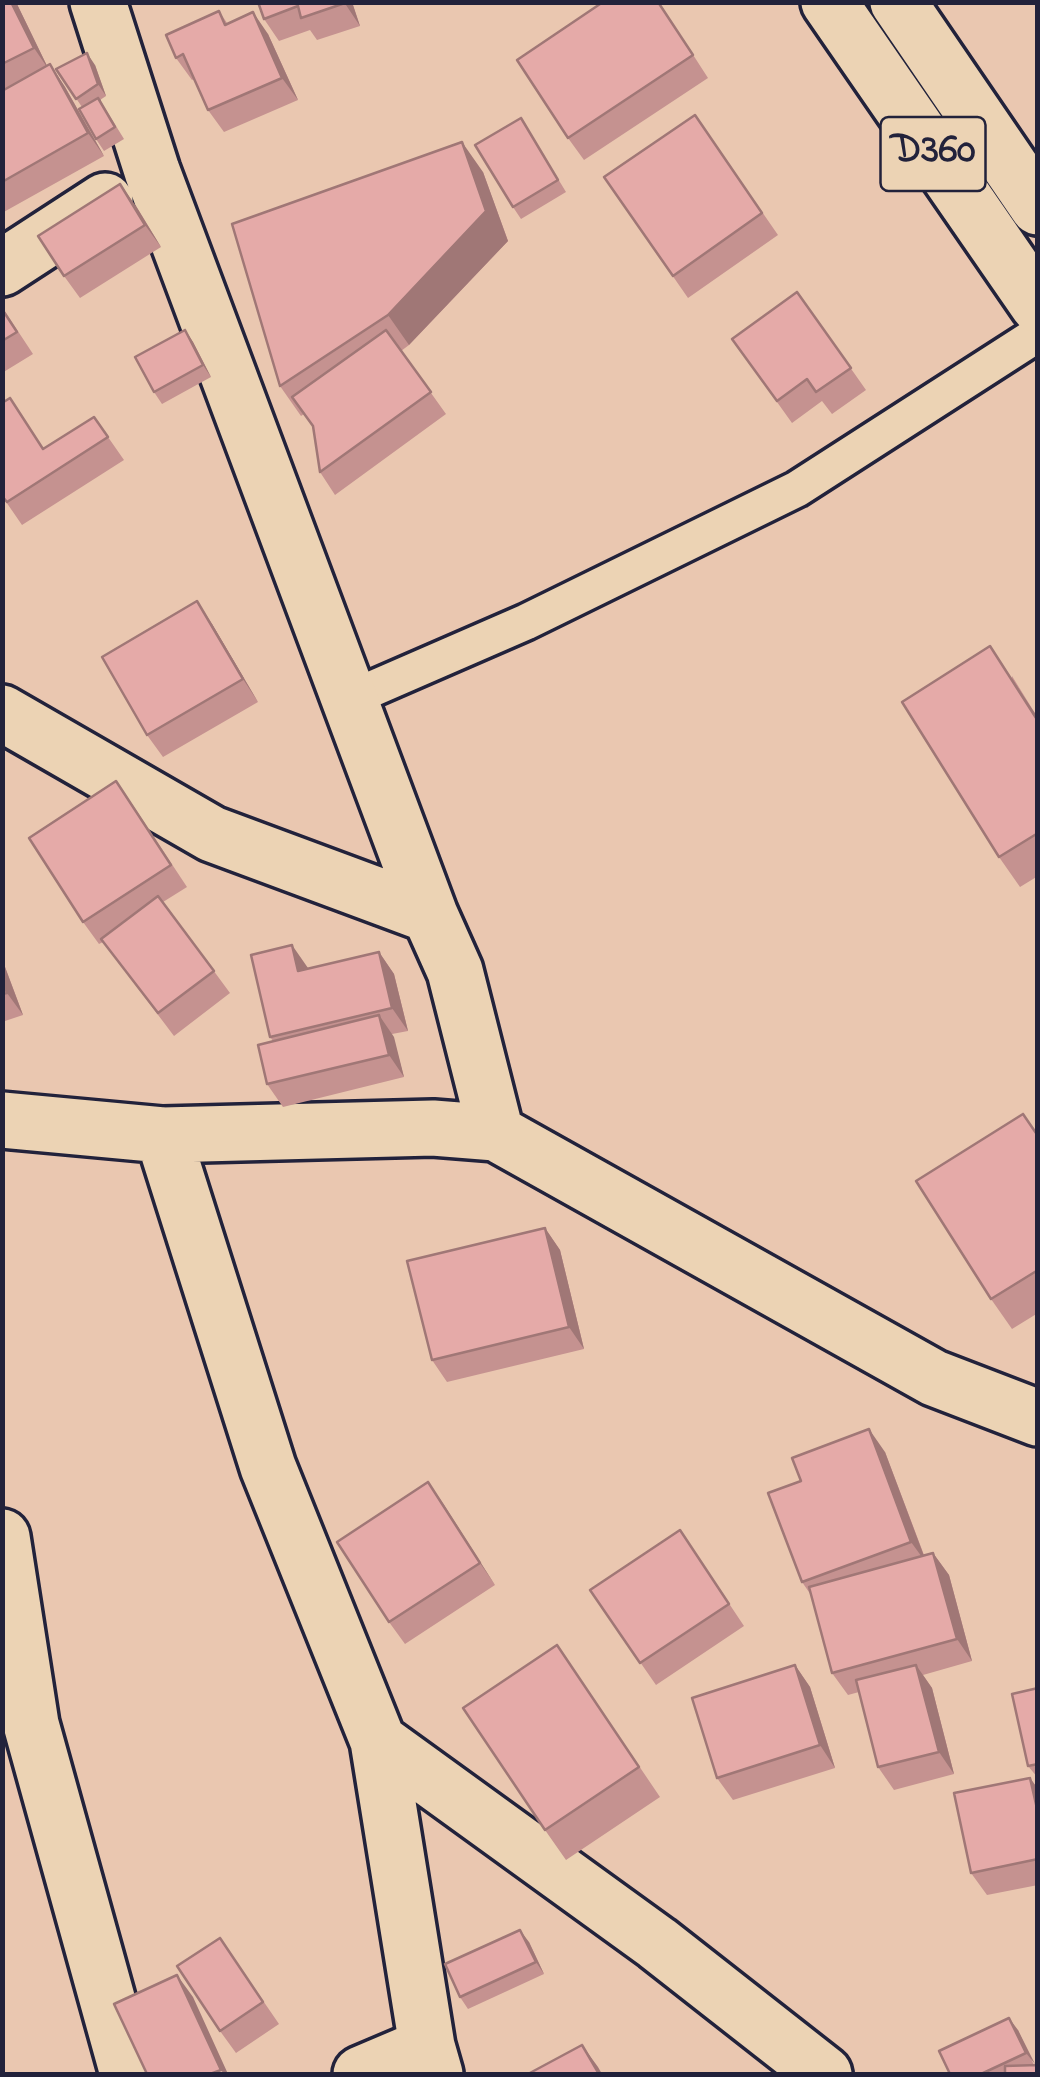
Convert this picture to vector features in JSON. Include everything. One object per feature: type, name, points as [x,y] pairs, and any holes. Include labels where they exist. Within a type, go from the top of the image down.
[{"type":"main road","points":[[98,2],[152,171],[430,915],[455,971],[496,1133]]},
{"type":"main road","name":"D360","points":[[829,2],[1038,306]]},
{"type":"main road","name":"D360","points":[[898,2],[1038,207]]},
{"type":"main road","points":[[2,268],[152,171]]},
{"type":"main road","points":[[2,713],[212,834],[430,915]]},
{"type":"main road","points":[[2,1120],[163,1134],[433,1128],[496,1133],[934,1378],[1038,1418]]},
{"type":"main road","points":[[163,1134],[268,1467],[378,1741],[431,2060],[362,2074]]},
{"type":"main road","points":[[2,1537],[32,1724],[128,2074]]},
{"type":"main road","points":[[378,1741],[657,1943],[824,2074]]},
{"type":"lane","points":[[350,699],[526,622],[797,489],[1038,334]]},
{"type":"building","points":[[2,2],[11,2],[34,48],[2,64]]},
{"type":"building","points":[[258,2],[345,3],[301,18],[298,6],[264,19]]},
{"type":"building","points":[[603,2],[658,2],[693,55],[568,138],[517,60]]},
{"type":"building","points":[[219,11],[225,25],[253,12],[282,78],[208,110],[183,54],[176,58],[166,35]]},
{"type":"building","points":[[87,53],[98,84],[76,99],[56,69]]},
{"type":"building","points":[[50,64],[88,133],[2,182],[2,91]]},
{"type":"building","points":[[98,98],[115,127],[96,139],[79,109]]},
{"type":"building","points":[[695,115],[762,213],[673,276],[604,177]]},
{"type":"building","points":[[521,118],[558,180],[513,207],[475,145]]},
{"type":"building","points":[[462,142],[486,211],[388,315],[280,386],[232,224]]},
{"type":"building","points":[[120,184],[145,225],[64,276],[38,236]]},
{"type":"building","points":[[797,292],[851,368],[816,392],[807,379],[777,401],[732,339]]},
{"type":"building","points":[[2,309],[17,332],[2,341]]},
{"type":"building","points":[[185,330],[203,365],[154,392],[135,357]]},
{"type":"building","points":[[386,330],[431,392],[320,472],[313,426],[292,397]]},
{"type":"building","points":[[10,398],[43,449],[94,417],[108,437],[7,502],[2,496],[2,403]]},
{"type":"building","points":[[197,601],[243,679],[147,735],[102,657]]},
{"type":"building","points":[[990,646],[1038,721],[1038,833],[999,857],[902,702]]},
{"type":"building","points":[[116,781],[171,865],[83,922],[29,838]]},
{"type":"building","points":[[158,896],[214,971],[158,1013],[101,939]]},
{"type":"building","points":[[292,945],[298,971],[379,952],[392,1008],[270,1037],[251,955]]},
{"type":"building","points":[[379,1015],[389,1055],[267,1084],[258,1045]]},
{"type":"building","points":[[1023,1114],[1038,1136],[1038,1270],[991,1299],[916,1181]]},
{"type":"building","points":[[545,1228],[569,1327],[432,1360],[407,1261]]},
{"type":"building","points":[[869,1429],[911,1542],[802,1582],[768,1493],[801,1481],[792,1458]]},
{"type":"building","points":[[428,1482],[480,1563],[389,1622],[337,1542]]},
{"type":"building","points":[[680,1530],[729,1604],[640,1663],[590,1590]]},
{"type":"building","points":[[933,1553],[957,1639],[832,1673],[809,1587]]},
{"type":"building","points":[[557,1645],[639,1767],[545,1830],[463,1708]]},
{"type":"building","points":[[795,1665],[820,1745],[717,1778],[692,1698]]},
{"type":"building","points":[[916,1665],[939,1752],[878,1767],[856,1680]]},
{"type":"building","points":[[1038,1688],[1038,1764],[1028,1766],[1012,1694]]},
{"type":"building","points":[[1030,1778],[1038,1813],[1038,1859],[971,1873],[954,1793]]},
{"type":"building","points":[[520,1930],[536,1962],[460,1997],[445,1964]]},
{"type":"building","points":[[220,1938],[263,2002],[220,2031],[177,1966]]},
{"type":"building","points":[[177,1975],[221,2070],[210,2074],[147,2074],[114,2004]]},
{"type":"building","points":[[1009,2018],[1026,2053],[981,2074],[950,2074],[939,2051]]},
{"type":"building","points":[[582,2045],[599,2074],[528,2074]]},
{"type":"building","points":[[1038,2065],[1038,2074],[1005,2074],[1005,2066]]}]
